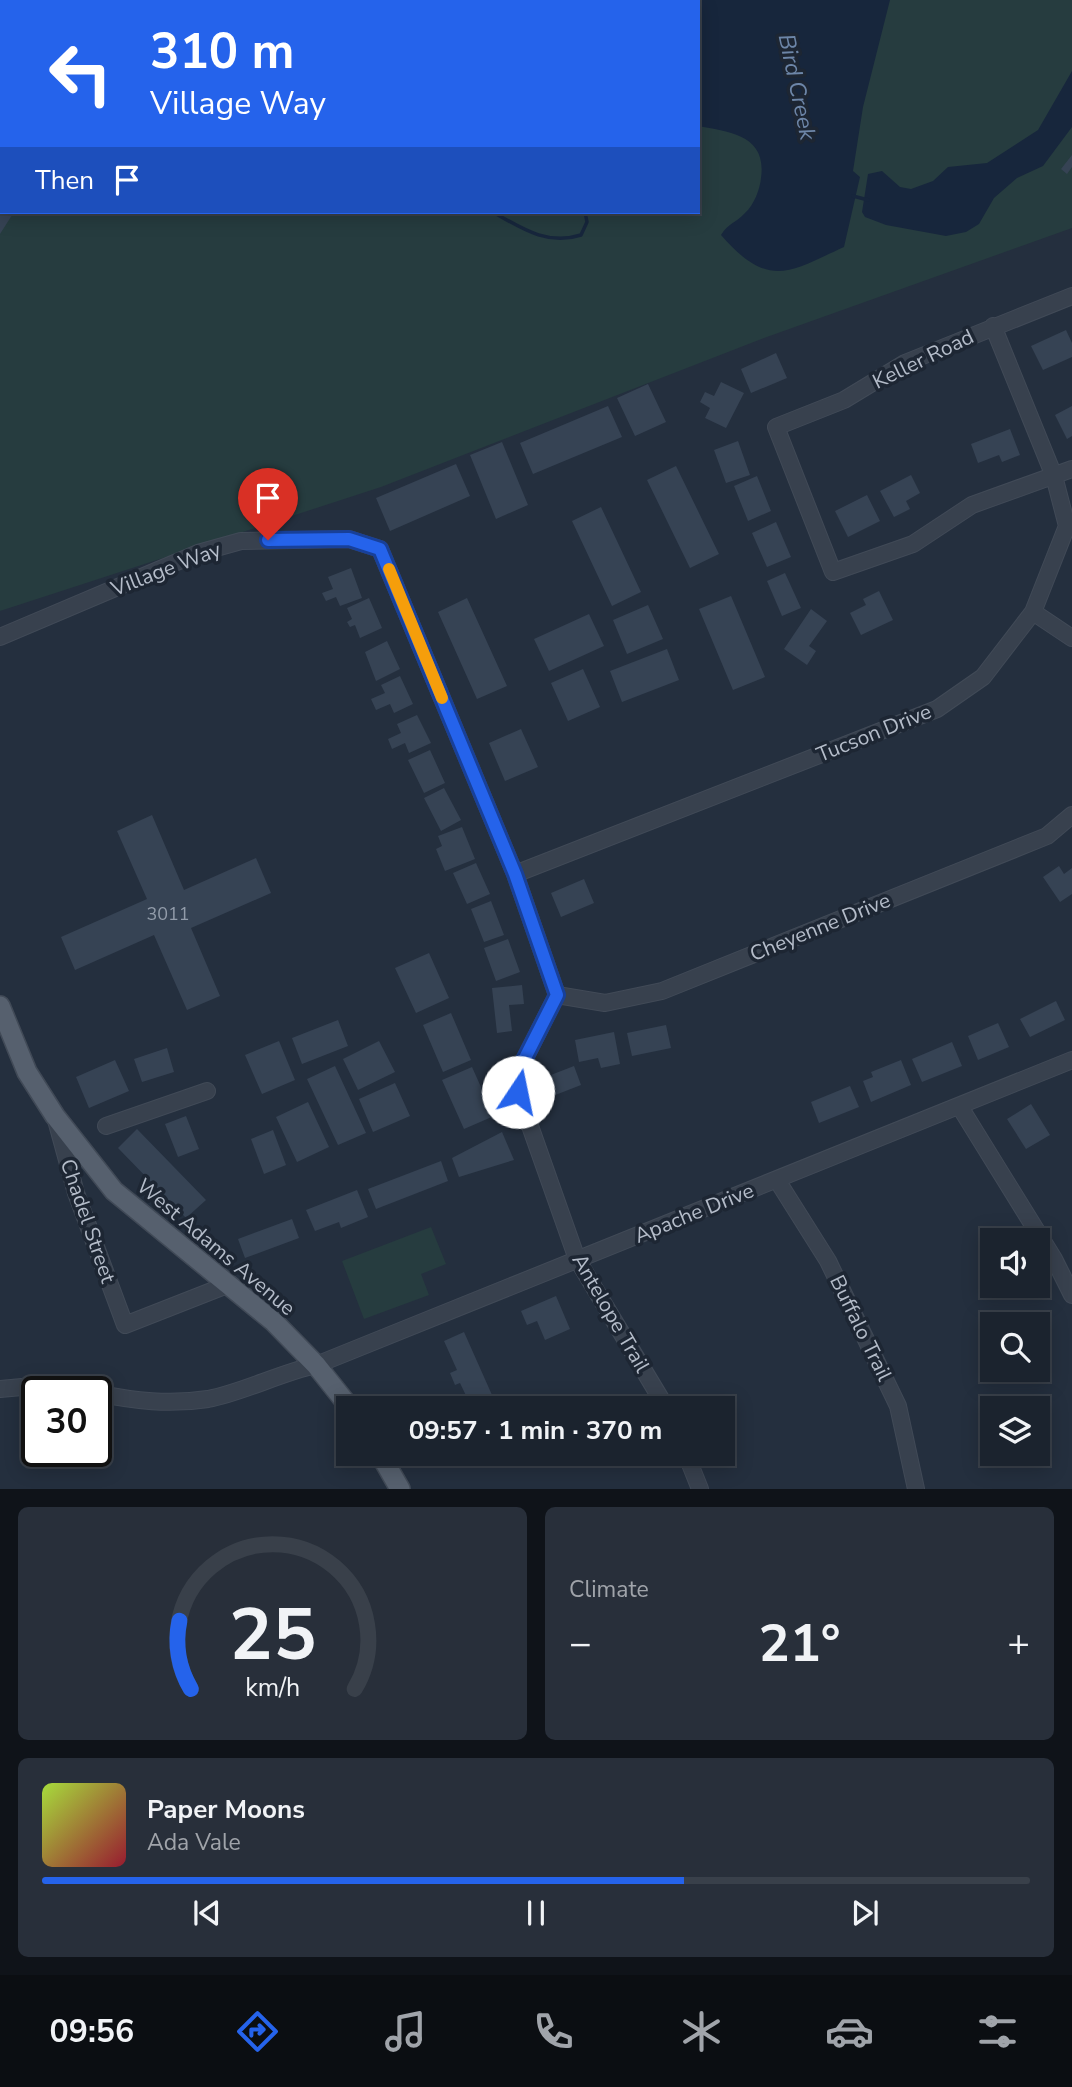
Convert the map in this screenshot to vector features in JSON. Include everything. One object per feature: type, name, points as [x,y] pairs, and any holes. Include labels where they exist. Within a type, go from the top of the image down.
[{"type":"main road","name":"West Adams Avenue","points":[[0,1006],[27,1072],[55,1116],[114,1191],[274,1322],[316,1365],[341,1396]]},
{"type":"main road","points":[[387,1466],[400,1489]]},
{"type":"street","name":"Keller Road","points":[[1054,476],[972,505],[913,544],[833,572],[776,426],[844,400],[905,363],[1072,296]]},
{"type":"street","name":"Tucson Drive","points":[[515,874],[937,709],[983,677],[1033,612],[1067,526],[1054,476],[993,326]]},
{"type":"street","points":[[1054,476],[1072,469]]},
{"type":"street","name":"Village Way","points":[[0,636],[198,553],[241,541],[349,539],[380,549],[515,874]]},
{"type":"street","points":[[1033,612],[1072,638]]},
{"type":"street","name":"Cheyenne Drive","points":[[557,995],[605,1003],[662,990],[1047,836],[1072,815]]},
{"type":"street","points":[[515,874],[557,995]]},
{"type":"street","name":"Antelope Trail","points":[[557,995],[524,1060],[518,1092],[577,1259],[659,1396]]},
{"type":"street","name":"Apache Drive","points":[[112,1396],[152,1404],[211,1399],[287,1371],[316,1365],[1072,1060]]},
{"type":"street","points":[[106,1126],[207,1091]]},
{"type":"street","points":[[960,1107],[1054,1259],[1072,1295]]},
{"type":"street","name":"Chadel Street","points":[[55,1116],[76,1193],[125,1325],[227,1285]]},
{"type":"street","name":"Buffalo Trail","points":[[777,1180],[828,1261],[898,1406],[916,1489]]},
{"type":"street","points":[[0,1389],[21,1387]]},
{"type":"street","points":[[691,1466],[700,1489]]},
{"type":"green space","points":[[700,0],[1072,0],[1072,228],[764,338],[381,487],[0,611],[0,214],[700,214]]},
{"type":"green space","points":[[431,1227],[446,1264],[421,1274],[429,1295],[364,1319],[342,1261]]},
{"type":"water","points":[[700,0],[890,0],[863,107],[853,171],[860,177],[844,247],[794,269],[780,271],[767,270],[753,264],[738,252],[721,235],[754,201],[760,182],[761,164],[752,144],[744,138],[700,126]]},
{"type":"water","points":[[1072,71],[1072,127],[1043,166],[1017,178],[994,198],[979,224],[966,232],[946,236],[886,225],[865,217],[862,212],[868,174],[882,171],[900,187],[911,189],[933,181],[948,167],[987,163],[1038,130]]},
{"type":"building","points":[[1072,155],[1072,167],[1067,174],[1061,169]]},
{"type":"building","points":[[0,214],[13,214],[0,234]]},
{"type":"building","points":[[1066,330],[1072,343],[1072,357],[1043,370],[1031,346]]},
{"type":"building","points":[[776,353],[787,378],[751,393],[741,369]]},
{"type":"building","points":[[721,382],[744,393],[726,428],[705,418],[710,408],[700,402],[705,392],[714,396]]},
{"type":"building","points":[[648,384],[666,422],[635,436],[617,398]]},
{"type":"building","points":[[608,406],[622,437],[533,474],[520,443]]},
{"type":"building","points":[[1072,406],[1072,436],[1067,439],[1055,415]]},
{"type":"building","points":[[1010,429],[1020,455],[1002,462],[999,455],[978,463],[971,444]]},
{"type":"building","points":[[738,441],[750,475],[726,483],[714,450]]},
{"type":"building","points":[[502,442],[528,505],[496,519],[470,455]]},
{"type":"building","points":[[456,464],[470,496],[390,531],[376,498]]},
{"type":"building","points":[[676,466],[719,554],[690,568],[647,480]]},
{"type":"building","points":[[911,475],[920,493],[906,501],[910,509],[894,517],[880,491]]},
{"type":"building","points":[[757,476],[771,511],[748,521],[734,486]]},
{"type":"building","points":[[867,495],[880,521],[848,537],[835,511]]},
{"type":"building","points":[[601,507],[641,592],[612,606],[572,521]]},
{"type":"building","points":[[776,522],[791,557],[767,567],[752,533]]},
{"type":"building","points":[[351,568],[362,598],[340,606],[336,597],[326,601],[322,593],[333,589],[328,577]]},
{"type":"building","points":[[785,573],[801,608],[782,616],[767,581]]},
{"type":"building","points":[[879,591],[893,620],[861,635],[850,613],[866,605],[863,599]]},
{"type":"building","points":[[731,596],[765,677],[733,690],[699,609]]},
{"type":"building","points":[[369,598],[382,628],[360,638],[355,625],[350,627],[347,622],[352,619],[347,608]]},
{"type":"building","points":[[467,598],[507,686],[477,699],[438,612]]},
{"type":"building","points":[[648,605],[663,639],[627,654],[613,620]]},
{"type":"building","points":[[811,609],[827,621],[809,646],[816,651],[807,665],[784,649]]},
{"type":"building","points":[[589,614],[604,646],[549,671],[534,639]]},
{"type":"building","points":[[387,641],[400,669],[376,681],[365,652]]},
{"type":"building","points":[[667,649],[679,680],[622,702],[610,671]]},
{"type":"building","points":[[583,669],[600,707],[568,721],[551,683]]},
{"type":"building","points":[[400,676],[413,704],[394,713],[390,704],[376,710],[371,699],[385,693],[381,685]]},
{"type":"building","points":[[417,715],[431,743],[409,753],[405,743],[392,749],[388,739],[401,733],[397,724]]},
{"type":"building","points":[[521,729],[538,767],[505,781],[489,743]]},
{"type":"building","points":[[430,750],[445,783],[424,793],[408,760]]},
{"type":"building","points":[[444,788],[461,820],[441,831],[424,798]]},
{"type":"building","points":[[152,815],[184,890],[256,858],[271,893],[191,928],[220,996],[187,1010],[154,935],[75,970],[61,937],[147,899],[117,831]]},
{"type":"building","points":[[462,827],[475,859],[445,871],[436,849],[442,846],[438,836]]},
{"type":"building","points":[[476,863],[490,894],[467,904],[453,873]]},
{"type":"building","points":[[1059,866],[1064,874],[1072,868],[1072,894],[1060,902],[1043,877]]},
{"type":"building","points":[[584,879],[594,903],[561,917],[551,893]]},
{"type":"building","points":[[491,901],[504,935],[484,942],[471,909]]},
{"type":"building","points":[[508,939],[520,972],[496,981],[484,948]]},
{"type":"building","points":[[429,953],[449,998],[416,1013],[395,968]]},
{"type":"building","points":[[522,985],[524,1004],[509,1005],[512,1031],[497,1033],[492,988]]},
{"type":"building","points":[[1056,1001],[1065,1020],[1030,1037],[1020,1019]]},
{"type":"building","points":[[451,1013],[471,1060],[443,1072],[423,1025]]},
{"type":"building","points":[[338,1020],[348,1046],[302,1064],[292,1038]]},
{"type":"building","points":[[998,1023],[1009,1047],[978,1060],[968,1036]]},
{"type":"building","points":[[666,1025],[671,1048],[632,1056],[627,1033]]},
{"type":"building","points":[[614,1032],[620,1064],[601,1068],[598,1058],[579,1062],[575,1040]]},
{"type":"building","points":[[279,1041],[295,1080],[262,1094],[245,1055]]},
{"type":"building","points":[[379,1041],[395,1072],[358,1090],[343,1059]]},
{"type":"building","points":[[952,1042],[962,1066],[922,1082],[912,1059]]},
{"type":"building","points":[[167,1048],[174,1072],[142,1082],[134,1059]]},
{"type":"building","points":[[115,1060],[129,1091],[89,1108],[76,1077]]},
{"type":"building","points":[[901,1060],[911,1085],[871,1102],[863,1081],[873,1077],[871,1072]]},
{"type":"building","points":[[335,1066],[366,1133],[338,1145],[307,1079]]},
{"type":"building","points":[[574,1066],[581,1085],[545,1099],[538,1080]]},
{"type":"building","points":[[472,1067],[494,1116],[464,1129],[442,1080]]},
{"type":"building","points":[[395,1083],[410,1116],[373,1132],[359,1099]]},
{"type":"building","points":[[850,1086],[859,1107],[819,1123],[811,1102]]},
{"type":"building","points":[[308,1102],[329,1147],[297,1162],[276,1117]]},
{"type":"building","points":[[1031,1104],[1050,1135],[1026,1149],[1007,1119]]},
{"type":"building","points":[[186,1116],[199,1149],[178,1157],[165,1124]]},
{"type":"building","points":[[137,1129],[206,1200],[186,1218],[118,1148]]},
{"type":"building","points":[[273,1130],[286,1165],[264,1174],[251,1139]]},
{"type":"building","points":[[502,1132],[514,1160],[459,1177],[452,1158]]},
{"type":"building","points":[[441,1161],[448,1181],[376,1209],[368,1189]]},
{"type":"building","points":[[357,1190],[368,1217],[341,1228],[339,1222],[315,1231],[306,1210]]},
{"type":"building","points":[[292,1219],[299,1238],[245,1258],[238,1239]]},
{"type":"building","points":[[556,1296],[570,1329],[545,1340],[537,1321],[527,1325],[521,1311]]},
{"type":"building","points":[[464,1332],[492,1395],[466,1396],[460,1383],[455,1385],[450,1373],[457,1370],[444,1341]]},
{"type":"waterway","name":"Bird Creek","points":[[853,196],[868,200]]},
{"type":"waterway","points":[[496,214],[535,234],[557,238],[581,235],[587,222],[585,214]]},
{"type":"slow traffic","points":[[389,569],[442,698]]},
{"type":"route","points":[[268,540],[349,539],[380,549],[515,874],[557,995],[524,1060],[518,1092]]}]
